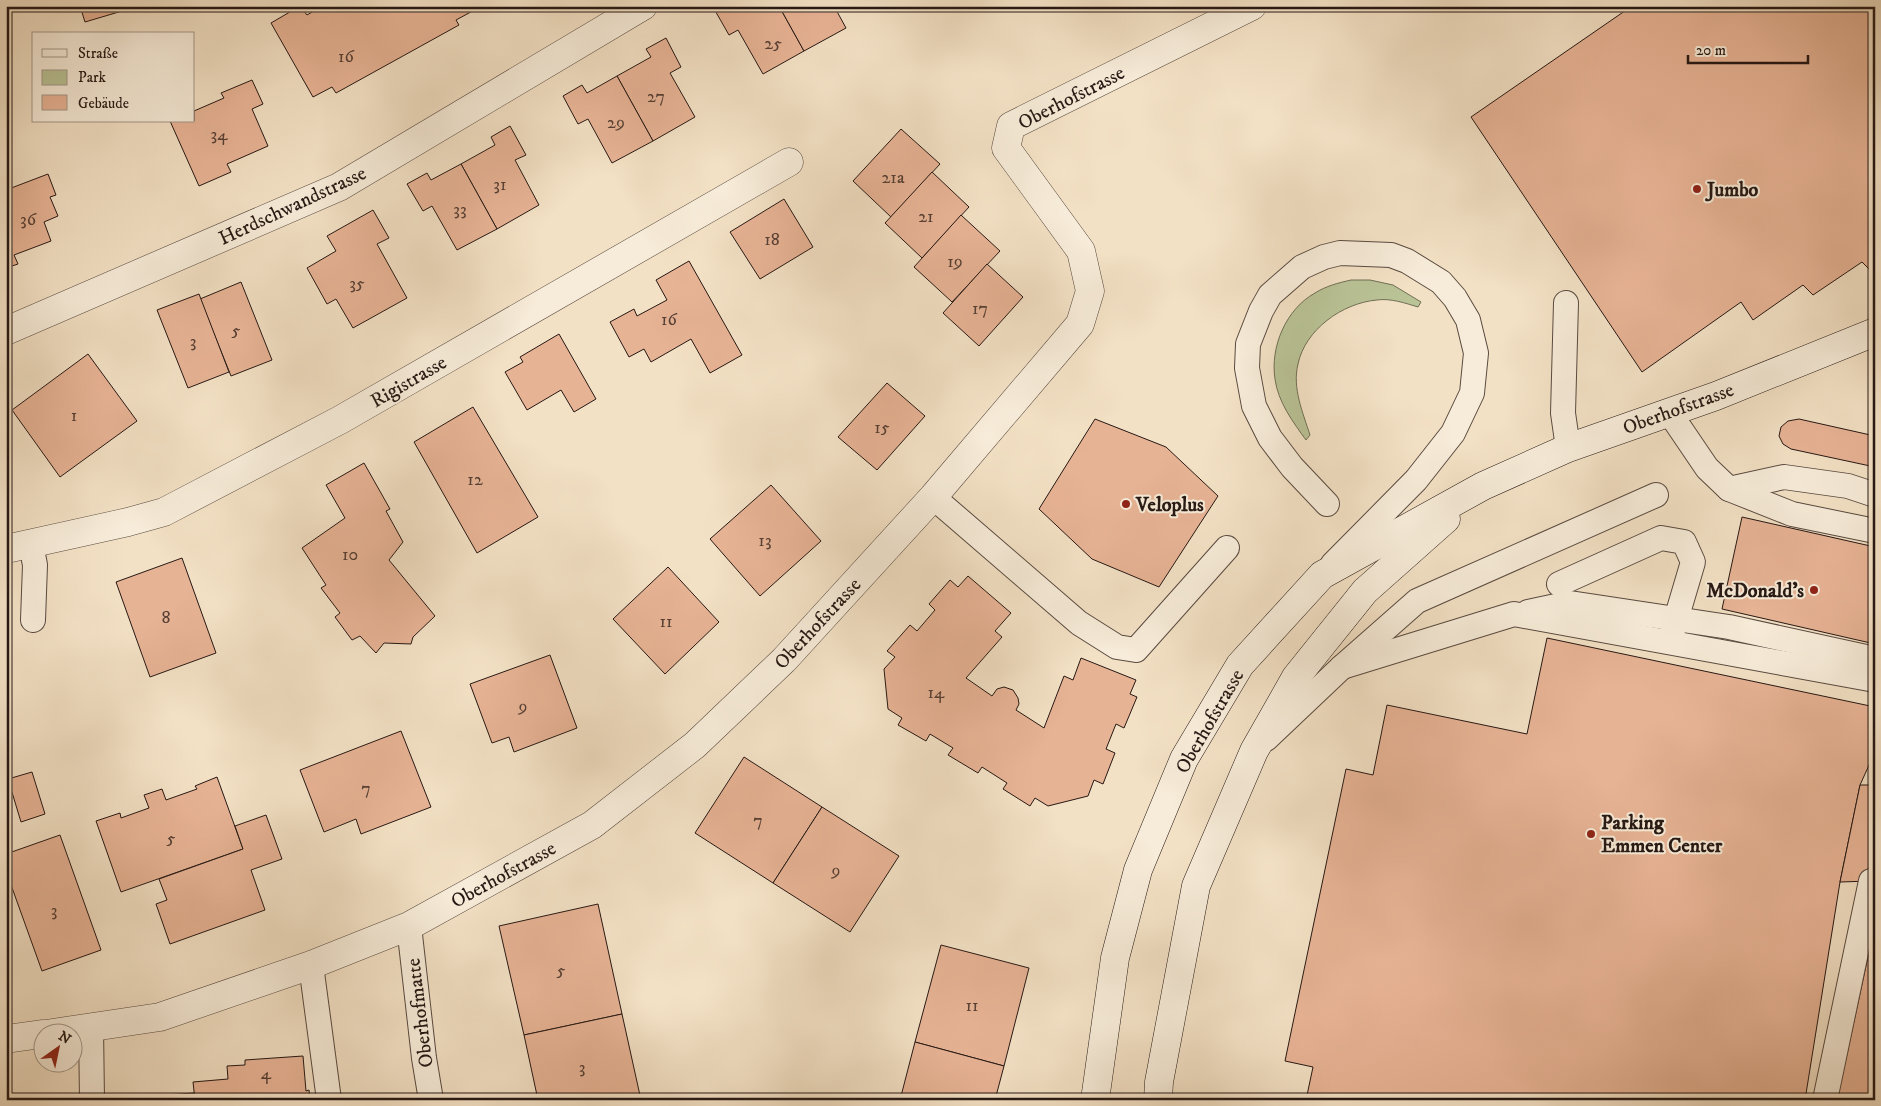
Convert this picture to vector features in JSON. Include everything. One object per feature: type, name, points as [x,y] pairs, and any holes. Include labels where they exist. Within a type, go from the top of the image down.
[{"type":"street","name":"Herdschwandstrasse","points":[[6,331],[340,188],[642,6]]},
{"type":"street","name":"Oberhofstrasse","points":[[82,1028],[160,1016],[311,965],[409,926],[592,825],[695,744],[784,660],[933,497],[1080,324],[1090,291],[1081,251],[1006,148],[1012,126],[1252,6]]},
{"type":"street","name":"Rigistrasse","points":[[19,546],[128,522],[164,512],[340,420],[789,162]]},
{"type":"street","name":"Oberhofstrasse","points":[[1095,1100],[1115,958],[1135,879],[1184,759],[1240,665],[1322,575],[1483,486],[1568,448],[1716,396],[1875,332]]},
{"type":"street","name":"Oberhofstrasse","points":[[1158,1100],[1159,1082],[1196,886],[1254,751],[1296,677],[1365,591],[1483,486]]},
{"type":"street","name":"Oberhofstrasse","points":[[6,1039],[32,1036]]},
{"type":"lane","points":[[1322,575],[1416,480],[1453,433],[1472,392],[1476,353],[1468,320],[1455,298],[1441,282],[1407,261],[1391,255],[1340,253],[1324,257],[1302,267],[1270,295],[1261,310],[1248,344],[1247,368],[1254,406],[1270,438],[1292,467],[1328,504]]},
{"type":"lane","points":[[1566,303],[1563,413],[1568,448]]},
{"type":"lane","points":[[1669,412],[1706,468],[1729,490],[1792,514],[1875,531]]},
{"type":"lane","points":[[1729,490],[1784,477],[1848,486],[1875,495]]},
{"type":"lane","points":[[1254,751],[1342,667],[1417,601],[1656,495]]},
{"type":"lane","points":[[933,497],[1079,623],[1117,647],[1136,650],[1227,548]]},
{"type":"lane","points":[[1560,584],[1661,538],[1684,542],[1692,562],[1670,642]]},
{"type":"lane","points":[[19,546],[35,565],[33,620]]},
{"type":"lane","points":[[1342,667],[1514,614],[1570,603],[1729,627],[1875,659]]},
{"type":"lane","points":[[1514,614],[1875,680]]},
{"type":"lane","points":[[1825,1100],[1871,881]]},
{"type":"lane","name":"Oberhofmatte","points":[[409,926],[424,1058],[431,1100]]},
{"type":"lane","points":[[311,965],[329,1100]]},
{"type":"lane","points":[[91,1027],[92,1100]]},
{"type":"green space","points":[[1351,280],[1370,280],[1393,285],[1421,302],[1418,307],[1387,300],[1364,302],[1351,306],[1327,320],[1308,340],[1298,364],[1296,382],[1299,400],[1310,435],[1306,440],[1279,396],[1274,367],[1278,342],[1288,319],[1305,300],[1323,288]]},
{"type":"building","points":[[80,6],[139,6],[85,22]]},
{"type":"building","points":[[300,6],[307,15],[322,6],[480,7],[456,20],[459,25],[336,93],[332,87],[313,97],[271,23]]},
{"type":"building","points":[[779,6],[804,51],[763,74],[738,30],[729,35],[713,7]]},
{"type":"building","points":[[779,6],[834,6],[846,28],[804,51]]},
{"type":"building","name":"Jumbo","points":[[1632,6],[1875,6],[1875,267],[1871,271],[1862,262],[1813,295],[1803,285],[1753,320],[1741,302],[1642,372],[1471,117]]},
{"type":"building","points":[[666,38],[681,67],[670,73],[695,117],[653,141],[617,76],[651,57],[646,49]]},
{"type":"building","points":[[617,76],[653,141],[612,163],[588,119],[578,124],[563,96],[582,85],[587,93]]},
{"type":"building","points":[[252,80],[263,104],[252,109],[268,146],[227,164],[231,172],[199,186],[170,122],[195,122],[195,111],[224,98],[221,93]]},
{"type":"building","points":[[510,126],[526,155],[515,160],[539,205],[497,229],[461,164],[495,145],[491,137]]},
{"type":"building","points":[[901,129],[940,164],[891,217],[853,181]]},
{"type":"building","points":[[461,164],[497,229],[457,250],[432,206],[423,211],[407,184],[427,173],[431,180]]},
{"type":"building","points":[[932,172],[969,207],[922,258],[885,223]]},
{"type":"building","points":[[48,174],[56,195],[50,197],[58,216],[44,222],[51,241],[14,255],[18,264],[6,268],[6,190]]},
{"type":"building","points":[[784,199],[813,247],[760,279],[730,232]]},
{"type":"building","points":[[373,210],[389,238],[377,244],[407,298],[353,328],[336,299],[327,304],[307,268],[336,251],[327,236]]},
{"type":"building","points":[[961,215],[1000,251],[952,302],[914,267]]},
{"type":"building","points":[[689,261],[742,355],[710,373],[691,339],[651,362],[644,349],[629,357],[610,322],[634,309],[637,316],[667,300],[656,280]]},
{"type":"building","points":[[987,264],[1023,297],[979,346],[943,313]]},
{"type":"building","points":[[241,282],[272,360],[231,376],[200,299]]},
{"type":"building","points":[[199,294],[229,372],[188,388],[157,310]]},
{"type":"building","points":[[559,334],[596,399],[574,412],[561,390],[527,410],[505,372],[523,362],[520,357]]},
{"type":"building","points":[[88,354],[137,421],[60,477],[12,410]]},
{"type":"building","points":[[887,383],[925,416],[877,470],[838,437]]},
{"type":"building","points":[[473,407],[538,517],[477,553],[414,442]]},
{"type":"building","points":[[1095,419],[1166,447],[1218,496],[1159,587],[1092,559],[1039,509]]},
{"type":"building","points":[[1799,419],[1875,436],[1875,467],[1791,449],[1783,444],[1779,436],[1781,427],[1788,421]]},
{"type":"building","points":[[364,463],[390,509],[386,511],[403,542],[389,560],[435,616],[413,637],[411,644],[384,643],[376,653],[360,636],[352,640],[335,617],[340,613],[321,588],[326,585],[302,548],[345,518],[326,485]]},
{"type":"building","points":[[771,485],[821,541],[760,596],[710,539]]},
{"type":"building","points":[[1742,517],[1875,547],[1875,644],[1722,609]]},
{"type":"building","points":[[182,558],[216,653],[150,677],[116,582]]},
{"type":"building","points":[[668,567],[719,622],[665,674],[613,619]]},
{"type":"building","points":[[968,576],[1011,613],[995,631],[1002,637],[966,678],[992,696],[997,689],[1004,687],[1013,690],[1019,704],[1016,710],[1044,728],[1064,676],[1073,680],[1081,658],[1136,680],[1130,694],[1137,697],[1124,728],[1116,724],[1106,749],[1115,753],[1103,784],[1094,780],[1088,796],[1048,806],[1035,798],[1030,806],[1003,789],[1007,783],[982,767],[978,773],[948,755],[953,748],[930,734],[926,741],[898,725],[902,718],[888,709],[884,669],[895,657],[887,651],[910,625],[917,631],[935,610],[929,604],[950,580],[958,587]]},
{"type":"building","name":"Parking Emmen Center","points":[[1547,638],[1875,707],[1875,752],[1860,785],[1840,882],[1805,1100],[1306,1100],[1313,1067],[1285,1061],[1346,769],[1373,775],[1387,705],[1527,734]]},
{"type":"building","points":[[550,655],[577,728],[514,752],[509,737],[492,743],[470,684]]},
{"type":"building","points":[[401,731],[431,807],[361,834],[356,819],[324,832],[300,770]]},
{"type":"building","points":[[744,757],[822,807],[773,883],[695,833]]},
{"type":"building","points":[[32,772],[45,814],[21,822],[8,779]]},
{"type":"building","points":[[217,777],[243,849],[121,892],[96,821],[120,813],[121,818],[149,808],[144,795],[162,789],[166,800],[197,789],[195,786]]},
{"type":"building","points":[[1860,785],[1875,785],[1875,884],[1871,881],[1840,882]]},
{"type":"building","points":[[822,807],[899,856],[850,932],[773,883]]},
{"type":"building","points":[[266,815],[282,859],[251,870],[265,910],[170,944],[156,904],[167,900],[159,879],[243,849],[235,826]]},
{"type":"building","points":[[60,835],[101,950],[42,971],[6,871],[6,854]]},
{"type":"building","points":[[598,904],[622,1014],[524,1035],[499,926]]},
{"type":"building","points":[[1875,924],[1875,1100],[1837,1100]]},
{"type":"building","points":[[941,945],[1029,968],[1004,1066],[915,1042]]},
{"type":"building","points":[[622,1014],[641,1100],[538,1100],[524,1035]]},
{"type":"building","points":[[915,1042],[1004,1066],[995,1100],[900,1100]]},
{"type":"building","points":[[303,1056],[306,1091],[309,1090],[310,1100],[195,1100],[193,1082],[228,1079],[227,1066],[245,1065],[245,1060]]},
{"type":"building","points":[[194,1093],[195,1100],[110,1100],[110,1099]]},
{"type":"place","name":"Jumbo","points":[[1697,189]]},
{"type":"place","name":"Veloplus","points":[[1126,504]]},
{"type":"place","name":"McDonald's","points":[[1814,590]]},
{"type":"place","name":"Parking Emmen Center","points":[[1591,834]]}]
